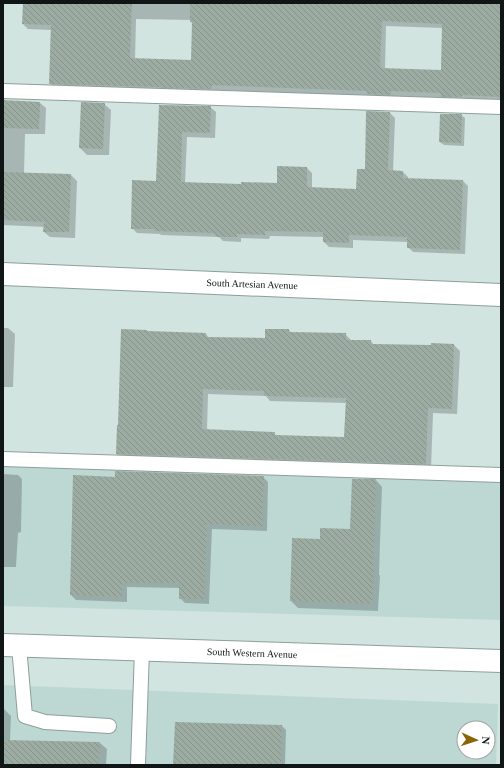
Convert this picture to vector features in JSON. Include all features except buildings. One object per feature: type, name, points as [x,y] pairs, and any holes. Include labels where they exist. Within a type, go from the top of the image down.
[{"type":"street","name":"South Artesian Avenue","points":[[3,274],[501,295]]},
{"type":"street","name":"South Western Avenue","points":[[11,645],[501,661]]},
{"type":"lane","points":[[3,92],[501,107]]},
{"type":"lane","points":[[3,459],[501,475]]},
{"type":"lane","points":[[11,645],[25,716],[45,722],[109,726]]},
{"type":"lane","points":[[138,765],[142,650]]},
{"type":"shaded area","points":[[3,459],[501,475],[501,620],[3,606]]},
{"type":"shaded area","points":[[3,685],[498,704],[496,765],[3,765]]}]
